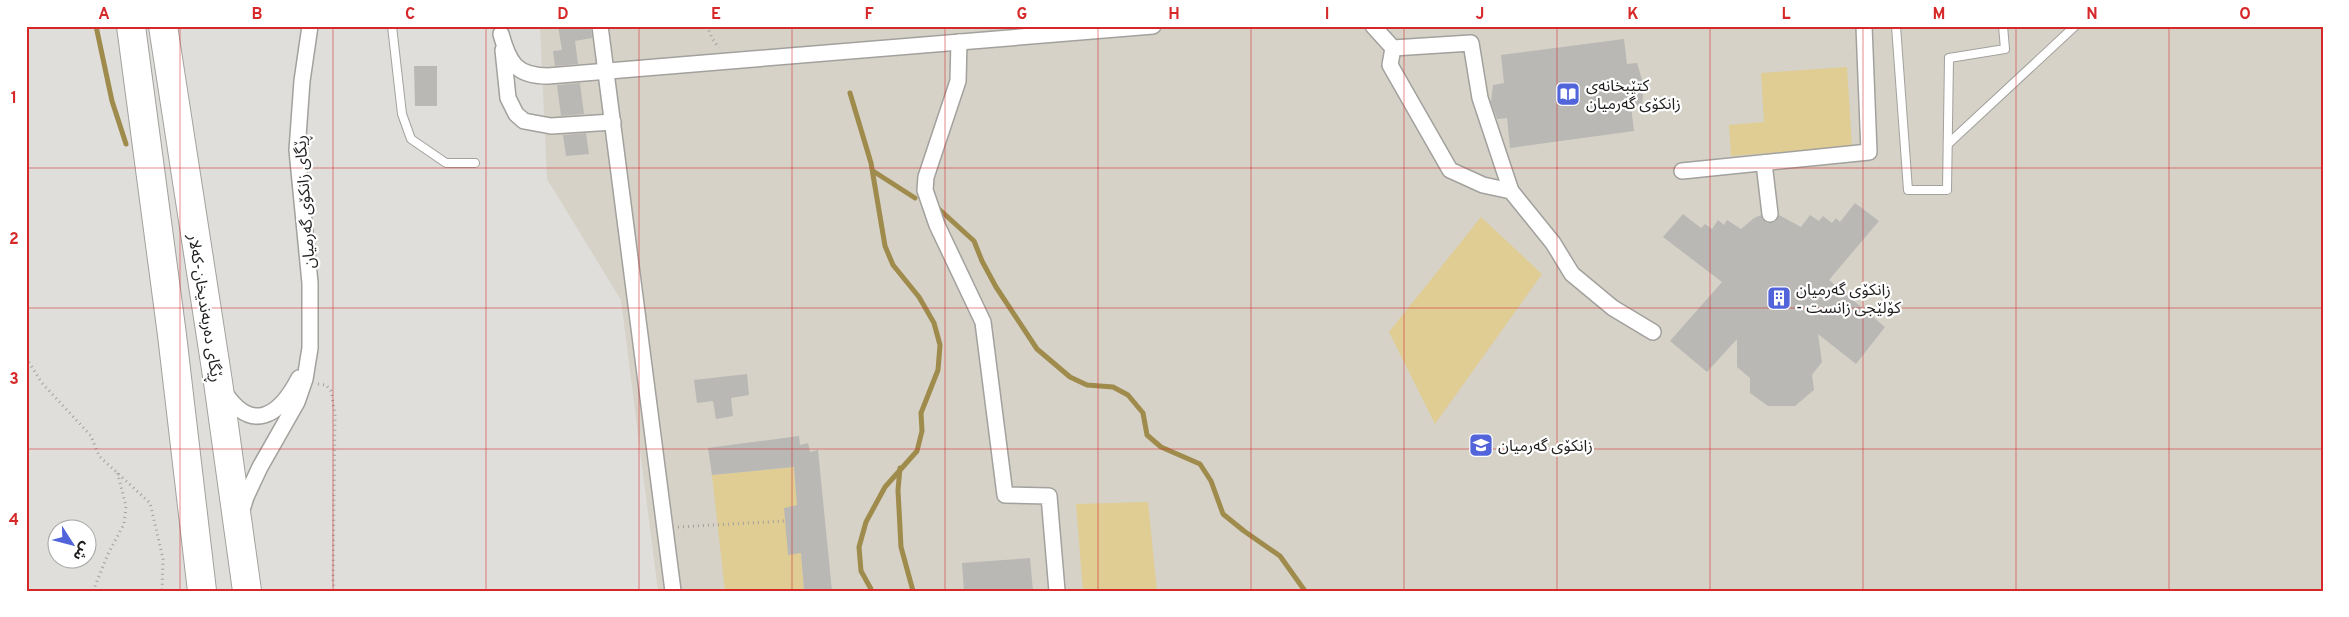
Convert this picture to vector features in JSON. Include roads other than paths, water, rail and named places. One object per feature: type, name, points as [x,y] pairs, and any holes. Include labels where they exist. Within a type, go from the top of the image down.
[{"type":"highway","points":[[131,26],[172,335],[202,591]]},
{"type":"highway","name":"ڕێگای دەربەندیخان-کەلار","points":[[162,26],[218,382],[247,591]]},
{"type":"street","name":"ڕێگای زانکۆی گەرمیان","points":[[310,26],[302,81],[297,150],[310,283],[310,348]]},
{"type":"street","points":[[600,26],[673,591]]},
{"type":"street","points":[[500,30],[510,60],[523,72],[538,76],[1153,26]]},
{"type":"street","points":[[1373,26],[1393,48]]},
{"type":"street","points":[[1682,171],[1869,152],[1864,26]]},
{"type":"street","points":[[500,30],[508,98],[516,114],[524,121],[551,126],[613,122]]},
{"type":"street","points":[[960,42],[958,82],[926,177],[925,190],[937,226],[983,322],[1005,496],[1049,496],[1057,591]]},
{"type":"street","points":[[1393,48],[1471,43],[1480,98],[1511,191],[1553,243],[1572,274],[1613,308],[1653,332]]},
{"type":"street","points":[[1393,48],[1390,65],[1450,170],[1482,185],[1511,191]]},
{"type":"street","points":[[1764,163],[1770,214]]},
{"type":"street","points":[[218,382],[230,400],[240,409],[256,416],[269,415],[282,404],[290,393],[303,370],[310,348]]},
{"type":"street","points":[[238,527],[246,497],[260,467],[300,396],[310,348]]},
{"type":"lane","points":[[392,26],[402,114],[410,140],[446,163],[475,163]]},
{"type":"lane","points":[[1896,26],[1908,190],[1947,190],[1949,58],[2005,49],[2003,26]]},
{"type":"lane","points":[[1948,144],[2075,26]]},
{"type":"waterway","points":[[96,26],[112,101],[126,144]]},
{"type":"waterway","points":[[850,93],[871,163],[885,246],[893,265],[919,297],[934,323],[940,345],[938,370],[921,413],[922,431],[917,451],[885,487],[866,522],[859,547],[861,571],[871,589]]},
{"type":"waterway","points":[[873,171],[915,198]]},
{"type":"waterway","points":[[940,210],[974,241],[996,287],[1037,349],[1070,377],[1087,385],[1113,387],[1128,395],[1143,413],[1147,435],[1161,447],[1200,464],[1211,481],[1223,514],[1280,556],[1305,591]]},
{"type":"waterway","points":[[900,468],[898,490],[901,547],[913,591]]},
{"type":"place","name":"کتێبخانەی زانکۆی گەرمیان","points":[[1568,94]]},
{"type":"place","name":"زانکۆی گەرمیان - کۆلێجی زانست","points":[[1779,298]]},
{"type":"place","name":"زانکۆی گەرمیان","points":[[1481,445]]}]
